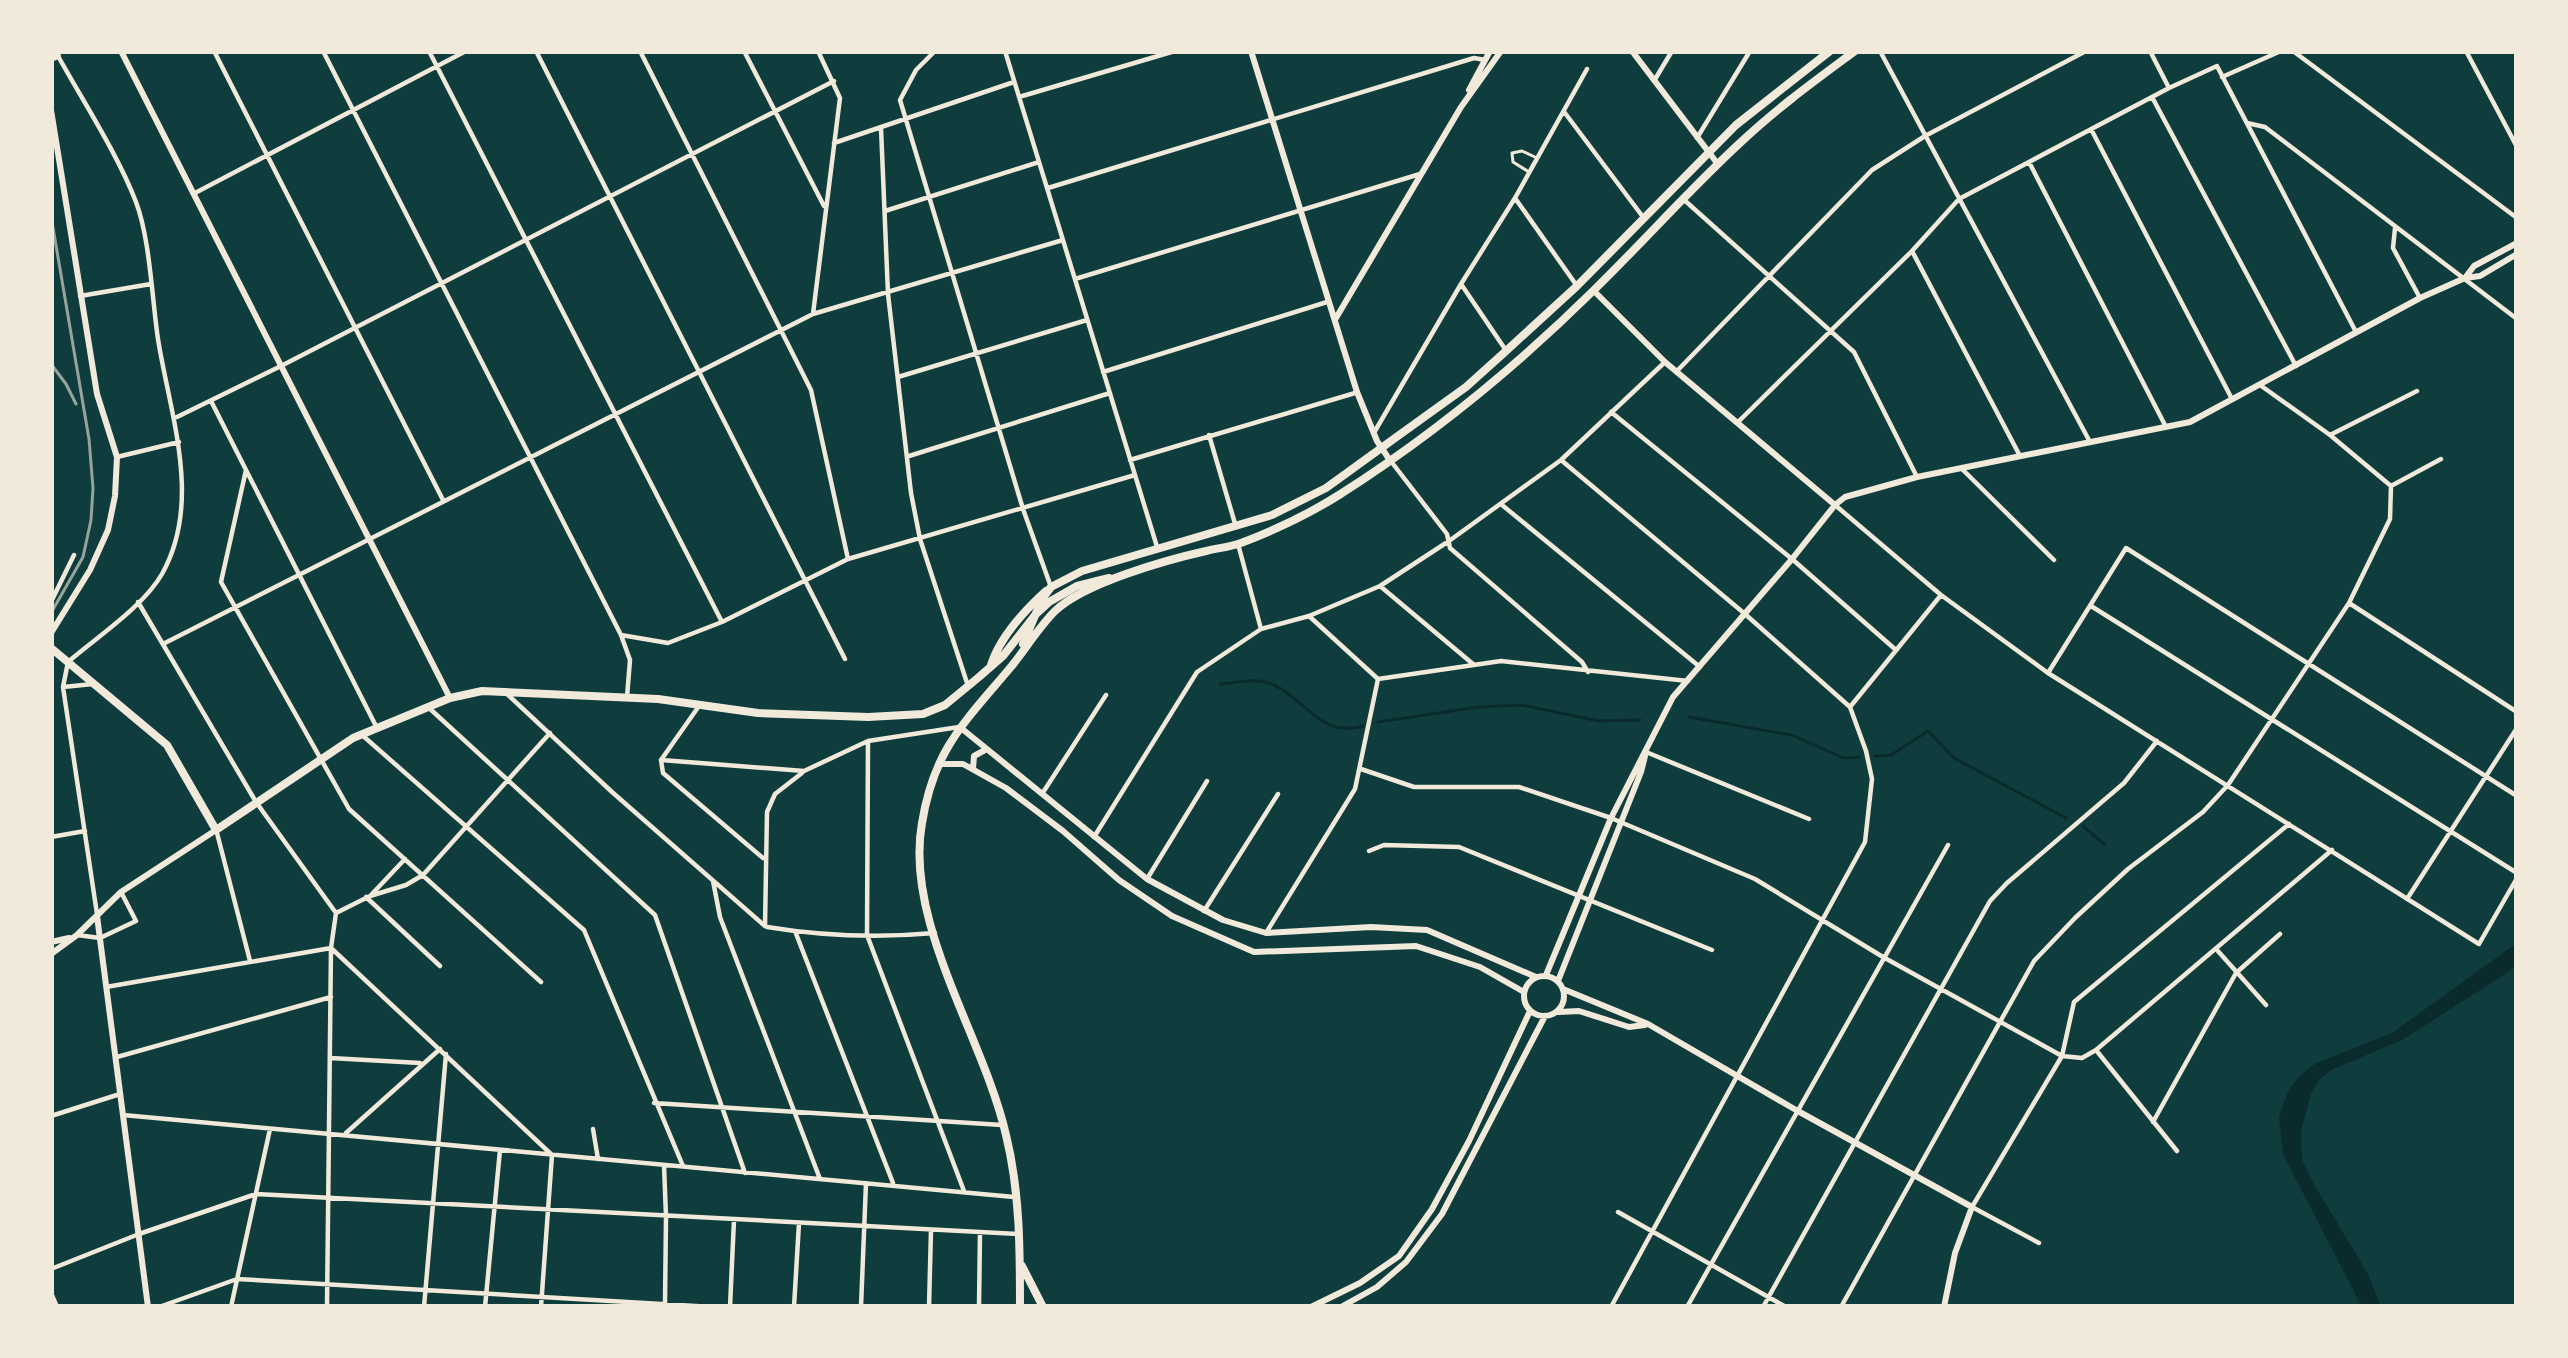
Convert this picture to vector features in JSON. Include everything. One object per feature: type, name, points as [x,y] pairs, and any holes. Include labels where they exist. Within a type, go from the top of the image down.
[{"type":"main road","points":[[991,667],[1006,637],[1049,589],[1082,571],[1272,515],[1301,502],[1466,387],[1577,286],[1708,152],[1830,51]]},
{"type":"main road","points":[[1020,1307],[1018,1197],[1004,1125],[924,902],[919,849],[927,799],[938,764],[960,727],[1055,612],[1075,596],[1134,573],[1238,544],[1308,513],[1389,459],[1512,366],[1594,291],[1718,164],[1798,93],[1855,51]]},
{"type":"main road","points":[[1789,81],[1798,93]]},
{"type":"main road","points":[[51,649],[167,745],[217,830],[362,735],[450,698],[482,691],[627,697],[758,712],[923,714],[945,705],[991,667],[1036,614],[1059,595],[1134,573]]},
{"type":"main road","points":[[1015,662],[1049,589]]},
{"type":"main road","points":[[1020,1262],[1043,1307]]},
{"type":"street","points":[[121,51],[450,698]]},
{"type":"street","points":[[214,51],[444,502]]},
{"type":"street","points":[[322,51],[621,635],[629,659],[627,697]]},
{"type":"street","points":[[428,51],[722,622]]},
{"type":"street","points":[[193,194],[466,51]]},
{"type":"street","points":[[536,51],[845,659]]},
{"type":"street","points":[[640,51],[811,390],[848,559]]},
{"type":"street","points":[[744,51],[826,211]]},
{"type":"street","points":[[814,314],[840,98],[818,51]]},
{"type":"street","points":[[934,51],[916,70],[900,100],[1049,589]]},
{"type":"street","points":[[1005,51],[1158,550]]},
{"type":"street","points":[[1019,97],[1175,51]]},
{"type":"street","points":[[1251,51],[1358,392],[1381,449],[1448,534],[1450,548],[1588,672]]},
{"type":"street","points":[[1461,107],[1490,51]]},
{"type":"street","points":[[1335,319],[1461,107],[1501,51]]},
{"type":"street","points":[[1632,51],[1718,164]]},
{"type":"street","points":[[1654,81],[1672,51]]},
{"type":"street","points":[[1697,138],[1750,51]]},
{"type":"street","points":[[1880,51],[2090,442]]},
{"type":"street","points":[[1676,372],[1872,170],[1925,136],[2086,51]]},
{"type":"street","points":[[2150,51],[2169,88]]},
{"type":"street","points":[[2222,76],[2281,51]]},
{"type":"street","points":[[2294,51],[2517,218]]},
{"type":"street","points":[[2466,51],[2517,147]]},
{"type":"street","points":[[55,55],[139,208],[179,442],[181,484],[174,544],[164,571],[151,591],[68,662],[63,687],[148,1307]]},
{"type":"street","points":[[1047,189],[1474,58],[1484,60]]},
{"type":"street","points":[[1737,423],[1960,199],[2217,66],[2357,334]]},
{"type":"street","points":[[1373,434],[1587,69]]},
{"type":"street","points":[[176,418],[834,81]]},
{"type":"street","points":[[834,143],[1014,82]]},
{"type":"street","points":[[2152,97],[2296,366]]},
{"type":"street","points":[[51,110],[97,394],[116,457],[116,496],[108,530],[90,570],[51,633]]},
{"type":"street","points":[[1565,113],[1643,218]]},
{"type":"street","points":[[2248,123],[2265,127],[2517,319]]},
{"type":"street","points":[[881,128],[888,294],[907,457],[920,539],[968,686]]},
{"type":"street","points":[[2090,129],[2232,399]]},
{"type":"street","points":[[885,211],[1039,162]]},
{"type":"street","points":[[2029,162],[2166,428]]},
{"type":"street","points":[[1075,279],[1420,174]]},
{"type":"street","points":[[1515,198],[1577,286]]},
{"type":"street","points":[[1682,199],[1854,352],[1917,477]]},
{"type":"street","points":[[2396,228],[2393,248],[2420,298]]},
{"type":"street","points":[[163,644],[814,314],[1063,241]]},
{"type":"street","points":[[2465,278],[2474,266],[2517,243]]},
{"type":"street","points":[[1912,251],[2020,456]]},
{"type":"street","points":[[1546,975],[1611,818],[1672,697],[1834,505],[1845,497],[1917,477],[2190,422],[2420,298],[2480,276],[2517,254]]},
{"type":"street","points":[[80,296],[151,284]]},
{"type":"street","points":[[1461,284],[1506,351]]},
{"type":"street","points":[[1594,291],[1676,372],[1941,595],[2048,673],[2479,944],[2517,876],[2091,606]]},
{"type":"street","points":[[1103,372],[1330,301]]},
{"type":"street","points":[[898,376],[1088,320]]},
{"type":"street","points":[[1094,837],[1197,672],[1261,629],[1309,616],[1380,586],[1449,541],[1561,460],[1665,362]]},
{"type":"street","points":[[2260,385],[2330,435],[2391,489]]},
{"type":"street","points":[[2330,435],[2417,391]]},
{"type":"street","points":[[1130,460],[1358,392]]},
{"type":"street","points":[[907,457],[1110,393]]},
{"type":"street","points":[[210,401],[376,728]]},
{"type":"street","points":[[1611,412],[1896,650]]},
{"type":"street","points":[[1210,435],[1236,526]]},
{"type":"street","points":[[116,457],[179,442]]},
{"type":"street","points":[[2391,489],[2441,459]]},
{"type":"street","points":[[1561,460],[1850,707],[1872,778],[1865,842],[1611,1307]]},
{"type":"street","points":[[1961,468],[2054,560]]},
{"type":"street","points":[[246,470],[221,582],[320,760],[349,809],[541,982]]},
{"type":"street","points":[[621,635],[668,643],[722,622],[848,559],[1135,476]]},
{"type":"street","points":[[1841,1307],[2034,961],[2128,869],[2203,812],[2228,785],[2348,603],[2390,519],[2391,489]]},
{"type":"street","points":[[239,498],[256,491]]},
{"type":"street","points":[[1502,505],[1700,668]]},
{"type":"street","points":[[1238,544],[1261,629]]},
{"type":"street","points":[[2048,673],[2126,548],[2517,796]]},
{"type":"street","points":[[51,602],[74,555]]},
{"type":"street","points":[[1380,586],[1474,664]]},
{"type":"street","points":[[1850,707],[1941,595]]},
{"type":"street","points":[[138,602],[256,802],[336,913],[331,948],[327,1307]]},
{"type":"street","points":[[2348,603],[2517,712]]},
{"type":"street","points":[[1309,616],[1378,680]]},
{"type":"street","points":[[1378,680],[1501,662],[1688,681]]},
{"type":"street","points":[[1266,933],[1355,789],[1378,680]]},
{"type":"street","points":[[63,687],[94,684]]},
{"type":"street","points":[[503,690],[765,926],[867,935],[935,933]]},
{"type":"street","points":[[1042,794],[1106,695]]},
{"type":"street","points":[[699,706],[661,760],[663,772],[764,859]]},
{"type":"street","points":[[428,707],[655,915],[745,1172]]},
{"type":"street","points":[[765,926],[767,812],[775,794],[804,771],[868,741],[960,727],[1147,878],[1223,920],[1266,933],[1371,927],[1427,930],[1536,977]]},
{"type":"street","points":[[2407,899],[2517,728]]},
{"type":"street","points":[[336,913],[423,875],[550,733]]},
{"type":"street","points":[[362,735],[584,930],[683,1167]]},
{"type":"street","points":[[868,741],[867,935],[965,1193]]},
{"type":"street","points":[[1763,1307],[1990,902],[2124,783],[2157,741]]},
{"type":"street","points":[[974,769],[974,756],[988,750]]},
{"type":"street","points":[[1646,752],[1809,819]]},
{"type":"street","points":[[1557,1012],[1564,1001],[1561,985],[1589,900],[1646,752]]},
{"type":"street","points":[[661,760],[804,771]]},
{"type":"street","points":[[938,764],[957,763],[974,769],[1006,788],[1119,880],[1172,916],[1255,952],[1416,946],[1480,968],[1524,992]]},
{"type":"street","points":[[1361,769],[1414,787],[1519,787],[1611,818],[1755,879],[1999,1022],[2062,1056],[2082,1058],[2332,850]]},
{"type":"street","points":[[1147,878],[1207,782]]},
{"type":"street","points":[[1204,910],[1278,794]]},
{"type":"street","points":[[1944,1307],[1955,1253],[1972,1207],[2062,1056],[2074,1002],[2289,824]]},
{"type":"street","points":[[51,955],[121,892],[217,830],[250,961]]},
{"type":"street","points":[[51,837],[85,831]]},
{"type":"street","points":[[1369,851],[1384,845],[1459,847],[1712,950]]},
{"type":"street","points":[[1687,1307],[1948,845]]},
{"type":"street","points":[[368,896],[405,859]]},
{"type":"street","points":[[713,881],[719,917],[820,1180]]},
{"type":"street","points":[[51,942],[75,936],[100,938],[136,921],[121,892]]},
{"type":"street","points":[[368,896],[440,966]]},
{"type":"street","points":[[795,932],[894,1186]]},
{"type":"street","points":[[2152,1122],[2236,973],[2280,934]]},
{"type":"street","points":[[106,987],[331,948]]},
{"type":"street","points":[[331,948],[552,1155]]},
{"type":"street","points":[[2217,950],[2266,1005]]},
{"type":"street","points":[[1648,1024],[1629,1027],[1579,1011],[1545,1016],[1530,1011],[1524,992],[1536,977],[1546,975],[1648,1024],[2039,1243]]},
{"type":"street","points":[[116,1058],[331,998]]},
{"type":"street","points":[[1311,1307],[1360,1283],[1399,1256],[1432,1209],[1530,1011]]},
{"type":"street","points":[[1341,1307],[1377,1287],[1406,1262],[1442,1214],[1545,1016]]},
{"type":"street","points":[[2096,1050],[2177,1151]]},
{"type":"street","points":[[344,1135],[424,1063],[443,1052]]},
{"type":"street","points":[[424,1307],[443,1052]]},
{"type":"street","points":[[330,1058],[424,1063]]},
{"type":"street","points":[[51,1116],[121,1094]]},
{"type":"street","points":[[654,1103],[1004,1125]]},
{"type":"street","points":[[123,1115],[1018,1197]]},
{"type":"street","points":[[231,1307],[270,1129]]},
{"type":"street","points":[[593,1129],[598,1159]]},
{"type":"street","points":[[485,1307],[500,1150]]},
{"type":"street","points":[[542,1307],[552,1155]]},
{"type":"street","points":[[664,1165],[664,1306]]},
{"type":"street","points":[[861,1307],[866,1184]]},
{"type":"street","points":[[51,1270],[256,1194],[1020,1234]]},
{"type":"street","points":[[1618,1212],[1786,1307]]},
{"type":"street","points":[[730,1307],[734,1220]]},
{"type":"street","points":[[794,1307],[799,1223]]},
{"type":"street","points":[[929,1307],[932,1230]]},
{"type":"street","points":[[979,1307],[980,1232]]},
{"type":"street","points":[[159,1307],[237,1279],[713,1307]]},
{"type":"street","points":[[51,1296],[57,1307]]},
{"type":"lane","points":[[1530,173],[1513,162],[1512,153],[1520,150],[1538,159]]},
{"type":"water","points":[[2517,943],[2517,965],[2510,971],[2402,1040],[2331,1070],[2311,1094],[2301,1131],[2302,1160],[2368,1274],[2381,1307],[2362,1307],[2283,1154],[2279,1117],[2288,1091],[2316,1063],[2392,1033]]},
{"type":"waterway","points":[[1220,684],[1254,681],[1273,685],[1332,725],[1363,726]]},
{"type":"waterway","points":[[1378,722],[1522,705],[1599,721],[1640,720]]},
{"type":"waterway","points":[[1689,717],[1792,735],[1843,758],[1860,757]]},
{"type":"waterway","points":[[1875,756],[1891,755],[1928,731],[1954,758],[2066,818]]},
{"type":"waterway","points":[[2083,826],[2105,845]]},
{"type":"railway","points":[[51,216],[93,488],[83,557],[51,613]]},
{"type":"railway","points":[[51,364],[76,404]]}]
